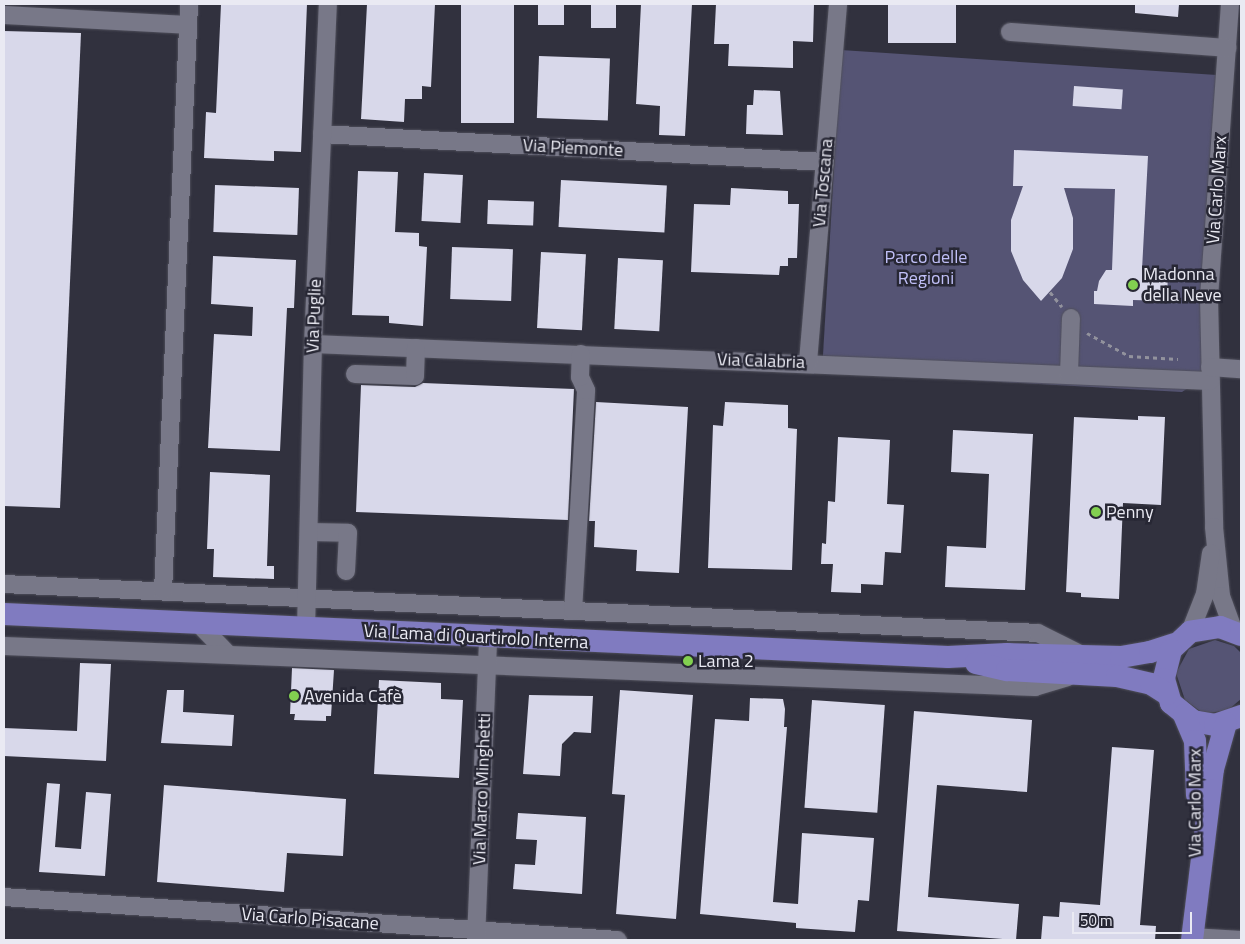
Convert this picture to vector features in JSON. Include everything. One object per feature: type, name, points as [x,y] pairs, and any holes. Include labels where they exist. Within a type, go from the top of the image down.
[{"type":"main road","name":"Via Lama di Quartirolo Interna","points":[[4,614],[948,657],[1007,654],[1083,664],[1151,684],[1167,694]]},
{"type":"main road","name":"Via Carlo Marx","points":[[1196,893],[1198,767],[1196,741],[1184,715],[1167,694],[1165,664],[1183,638],[1220,626],[1238,633]]},
{"type":"main road","name":"Via Lama di Quartirolo Interna","points":[[1083,664],[1150,652],[1183,638]]},
{"type":"main road","name":"Via Carlo Marx","points":[[1184,715],[1204,724],[1234,719]]},
{"type":"main road","name":"Via Carlo Marx","points":[[1192,939],[1196,893],[1213,769],[1234,719]]},
{"type":"street","points":[[163,591],[186,25],[189,4]]},
{"type":"street","name":"Via Puglie","points":[[306,629],[313,344],[328,4]]},
{"type":"street","name":"Via Toscana","points":[[808,362],[838,4]]},
{"type":"street","name":"Via Carlo Marx","points":[[1230,4],[1209,295],[1210,374],[1214,527],[1221,596],[1238,633]]},
{"type":"street","points":[[4,15],[186,25]]},
{"type":"street","points":[[1010,32],[1227,48]]},
{"type":"street","name":"Via Piemonte","points":[[322,134],[825,162]]},
{"type":"street","points":[[1069,374],[1071,318]]},
{"type":"street","name":"Via Calabria","points":[[313,344],[808,362],[1069,374],[1210,374],[1241,368]]},
{"type":"street","points":[[355,374],[415,376],[416,348]]},
{"type":"street","points":[[573,611],[586,390],[580,377],[581,354]]},
{"type":"street","name":"Via Carlo Marx","points":[[1183,638],[1205,594],[1214,527]]},
{"type":"street","points":[[309,532],[348,533],[346,572]]},
{"type":"street","points":[[4,584],[1038,633],[1083,664],[1035,687],[487,666],[226,653],[4,646]]},
{"type":"street","points":[[198,623],[226,653]]},
{"type":"street","name":"Via Marco Minghetti","points":[[476,935],[488,637]]},
{"type":"street","name":"Via Carlo Pisacane","points":[[4,897],[476,935],[617,940]]},
{"type":"street","points":[[1192,939],[1241,940]]},
{"type":"path","points":[[1050,292],[1071,318],[1102,343],[1129,356],[1178,359]]},
{"type":"green space","name":"Parco delle Regioni","points":[[841,50],[1232,76],[1214,371],[1182,392],[822,372]]},
{"type":"green space","points":[[1215,640],[1234,646],[1241,653],[1241,699],[1228,710],[1209,713],[1200,711],[1185,700],[1176,673],[1189,649]]},
{"type":"building","points":[[221,4],[307,4],[301,152],[274,151],[274,161],[204,158],[206,112],[216,113]]},
{"type":"building","points":[[367,4],[435,4],[431,87],[422,86],[422,99],[405,99],[404,122],[361,119]]},
{"type":"building","points":[[461,4],[514,4],[514,123],[461,123]]},
{"type":"building","points":[[538,4],[564,4],[564,25],[538,25]]},
{"type":"building","points":[[591,4],[616,4],[616,28],[591,28]]},
{"type":"building","points":[[641,4],[692,4],[685,136],[659,135],[660,106],[636,104]]},
{"type":"building","points":[[716,4],[814,4],[813,42],[793,41],[793,68],[728,66],[729,44],[714,44]]},
{"type":"building","points":[[888,4],[956,4],[956,43],[888,43]]},
{"type":"building","points":[[1135,4],[1179,4],[1178,17],[1135,13]]},
{"type":"building","points":[[4,31],[81,33],[60,508],[4,506]]},
{"type":"building","points":[[539,56],[610,58],[608,120],[537,118]]},
{"type":"building","points":[[1074,86],[1123,89],[1121,109],[1073,106]]},
{"type":"building","points":[[754,90],[780,91],[783,135],[746,134],[747,105],[753,105]]},
{"type":"building","points":[[1014,150],[1148,156],[1142,270],[1168,271],[1167,301],[1133,300],[1133,306],[1094,304],[1094,291],[1097,291],[1099,281],[1106,270],[1112,270],[1115,189],[1064,188],[1073,218],[1073,249],[1062,278],[1041,301],[1023,280],[1011,251],[1011,220],[1023,186],[1013,186]]},
{"type":"building","points":[[358,171],[398,172],[395,232],[419,233],[419,246],[427,247],[423,326],[389,323],[389,316],[352,315]]},
{"type":"building","points":[[424,173],[463,175],[460,223],[421,221]]},
{"type":"building","points":[[561,180],[667,186],[664,232],[559,227]]},
{"type":"building","points":[[215,185],[299,188],[297,235],[213,232]]},
{"type":"building","points":[[731,188],[788,191],[788,204],[799,204],[797,258],[788,258],[788,266],[780,266],[779,275],[691,272],[694,204],[730,205]]},
{"type":"building","points":[[488,200],[534,202],[533,226],[487,224]]},
{"type":"building","points":[[452,247],[513,249],[511,301],[450,299]]},
{"type":"building","points":[[541,252],[586,254],[582,330],[537,328]]},
{"type":"building","points":[[213,256],[296,260],[294,308],[287,308],[280,451],[208,448],[214,334],[252,336],[253,307],[211,304]]},
{"type":"building","points":[[618,258],[663,260],[659,331],[614,329]]},
{"type":"building","points":[[423,383],[574,389],[568,520],[356,512],[361,385],[415,387]]},
{"type":"building","points":[[596,402],[688,407],[679,573],[636,571],[637,550],[594,547],[595,521],[589,521]]},
{"type":"building","points":[[725,402],[788,405],[788,428],[797,429],[792,570],[708,568],[713,425],[723,426]]},
{"type":"building","name":"Penny","points":[[1138,416],[1165,417],[1161,505],[1123,503],[1119,599],[1081,597],[1081,593],[1066,592],[1074,417],[1138,420]]},
{"type":"building","points":[[953,430],[1033,434],[1025,590],[945,587],[947,546],[986,548],[989,474],[951,472]]},
{"type":"building","points":[[838,437],[890,440],[887,504],[904,505],[901,553],[885,552],[883,585],[861,584],[861,593],[831,592],[833,564],[821,564],[822,543],[826,544],[828,501],[835,502]]},
{"type":"building","points":[[210,472],[270,475],[267,566],[274,566],[274,579],[213,577],[214,549],[207,549]]},
{"type":"building","points":[[80,663],[111,664],[106,761],[4,756],[4,728],[77,731]]},
{"type":"building","points":[[292,668],[334,670],[331,716],[326,716],[326,721],[294,720],[295,714],[290,714]]},
{"type":"building","points":[[379,680],[441,683],[441,699],[463,700],[459,778],[374,774]]},
{"type":"building","points":[[167,690],[184,690],[183,712],[234,715],[232,746],[161,743]]},
{"type":"building","points":[[620,690],[693,695],[676,919],[616,914],[625,795],[612,794]]},
{"type":"building","points":[[529,695],[593,696],[591,733],[574,732],[562,744],[560,776],[523,774]]},
{"type":"building","points":[[750,698],[783,699],[785,709],[784,727],[787,727],[773,902],[798,904],[802,833],[874,838],[869,901],[858,900],[855,932],[796,928],[796,923],[700,914],[715,719],[749,721]]},
{"type":"building","points":[[812,700],[885,705],[877,813],[804,808]]},
{"type":"building","points":[[914,711],[1032,720],[1027,792],[937,785],[928,897],[1019,904],[1016,940],[897,931]]},
{"type":"building","points":[[1112,747],[1154,750],[1140,925],[1156,926],[1155,940],[1041,940],[1043,916],[1059,917],[1060,902],[1100,905]]},
{"type":"building","points":[[47,783],[60,784],[55,847],[81,849],[86,792],[111,794],[105,876],[39,872]]},
{"type":"building","points":[[164,785],[346,799],[343,856],[287,853],[284,892],[157,882]]},
{"type":"building","points":[[518,813],[586,817],[582,894],[513,889],[515,864],[535,865],[537,840],[516,839]]},
{"type":"place","name":"Madonna della Neve","points":[[1133,285]]},
{"type":"place","name":"Penny","points":[[1096,512]]},
{"type":"place","name":"Lama 2","points":[[688,661]]},
{"type":"place","name":"Avenida Cafè","points":[[294,696]]}]
